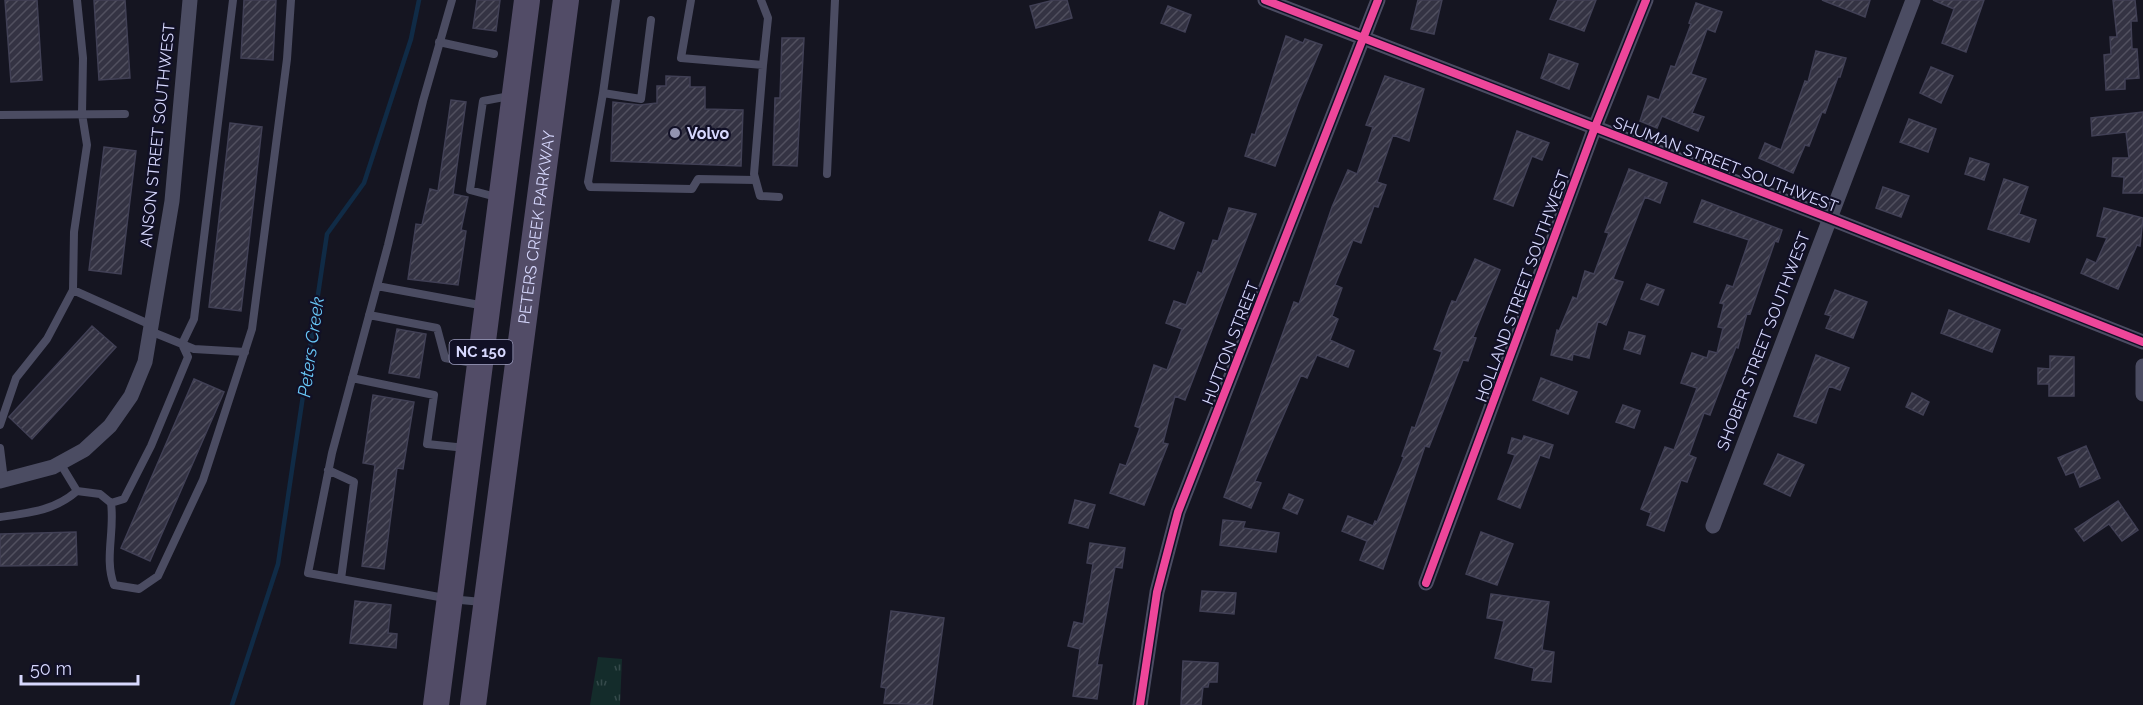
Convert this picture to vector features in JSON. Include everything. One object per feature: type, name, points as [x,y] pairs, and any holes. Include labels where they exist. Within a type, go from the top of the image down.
[{"type":"main road","name":"NC 150","points":[[436,705],[527,0]]},
{"type":"main road","name":"PETERS CREEK PARKWAY","points":[[472,705],[566,0]]},
{"type":"main road","points":[[500,206],[537,218]]},
{"type":"street","name":"ANSON STREET SOUTHWEST","points":[[2,480],[60,463],[84,450],[102,434],[131,396],[146,363],[172,201],[190,0]]},
{"type":"street","name":"SHUMAN STREET SOUTHWEST","points":[[1265,0],[2143,342]]},
{"type":"street","name":"HUTTON STREET","points":[[1140,705],[1157,592],[1178,512],[1378,0]]},
{"type":"street","name":"HOLLAND STREET SOUTHWEST","points":[[1426,583],[1595,127],[1646,0]]},
{"type":"street","name":"SHOBER STREET SOUTHWEST","points":[[1713,526],[1913,0]]},
{"type":"street","points":[[2143,366],[2143,394]]},
{"type":"lane","points":[[0,425],[16,378],[47,339],[74,290],[74,232],[87,145],[82,114],[82,58],[77,0]]},
{"type":"lane","points":[[182,344],[190,332],[194,319],[233,0]]},
{"type":"lane","points":[[0,517],[43,511],[64,502],[77,491],[100,494],[111,503],[114,524],[107,569],[114,585],[139,589],[158,576],[203,480],[252,329],[286,59],[291,0]]},
{"type":"lane","points":[[452,0],[328,470],[308,573],[450,599],[486,602]]},
{"type":"lane","points":[[616,0],[603,93],[595,125],[588,182],[590,187],[692,189],[698,179],[755,180]]},
{"type":"lane","points":[[691,0],[681,58],[764,65]]},
{"type":"lane","points":[[761,0],[768,18],[755,180],[760,196],[779,197]]},
{"type":"lane","points":[[827,174],[835,0]]},
{"type":"lane","points":[[603,93],[641,99],[651,20]]},
{"type":"lane","points":[[440,42],[494,54]]},
{"type":"lane","points":[[0,115],[125,114]]},
{"type":"lane","points":[[377,286],[487,307]]},
{"type":"lane","points":[[74,290],[194,349],[245,352]]},
{"type":"lane","points":[[369,315],[437,328],[445,358],[480,365]]},
{"type":"lane","points":[[111,503],[124,499],[151,446],[188,357],[182,344]]},
{"type":"lane","points":[[352,378],[434,395],[427,444],[469,449]]},
{"type":"lane","points":[[0,448],[2,480]]},
{"type":"lane","points":[[60,463],[77,491]]},
{"type":"lane","points":[[328,470],[354,482],[341,579]]},
{"type":"green space","points":[[598,657],[622,659],[620,705],[590,705]]},
{"type":"building","points":[[5,0],[37,0],[42,80],[11,82]]},
{"type":"building","points":[[94,0],[125,0],[130,78],[99,80]]},
{"type":"building","points":[[244,0],[276,0],[273,60],[241,58]]},
{"type":"building","points":[[477,0],[500,0],[496,31],[473,28]]},
{"type":"building","points":[[1054,0],[1067,0],[1072,18],[1036,28],[1030,6]]},
{"type":"building","points":[[1418,0],[1442,0],[1434,34],[1411,29]]},
{"type":"building","points":[[1558,0],[1596,0],[1584,31],[1550,19]]},
{"type":"building","points":[[1822,0],[1870,0],[1865,17]]},
{"type":"building","points":[[1933,0],[1984,0],[1966,52],[1942,43],[1954,9]]},
{"type":"building","points":[[2113,0],[2135,0],[2137,21],[2131,21],[2132,49],[2137,49],[2139,78],[2125,79],[2125,89],[2106,90],[2104,55],[2111,54],[2110,37],[2117,37]]},
{"type":"building","points":[[1696,3],[1722,12],[1715,32],[1707,29],[1691,74],[1706,79],[1692,113],[1704,117],[1698,131],[1662,116],[1657,128],[1640,121],[1648,96],[1659,100],[1671,66],[1675,67]]},
{"type":"building","points":[[1168,6],[1191,15],[1185,32],[1161,23]]},
{"type":"building","points":[[1286,36],[1303,43],[1305,39],[1322,45],[1275,166],[1245,156],[1252,134],[1255,135]]},
{"type":"building","points":[[782,38],[804,38],[797,166],[773,165],[775,98],[780,98]]},
{"type":"building","points":[[1816,51],[1846,58],[1825,113],[1822,112],[1809,146],[1805,145],[1793,173],[1759,158],[1765,143],[1781,150],[1805,81],[1808,82]]},
{"type":"building","points":[[1549,54],[1578,64],[1569,89],[1541,78]]},
{"type":"building","points":[[1931,67],[1953,76],[1941,103],[1920,93]]},
{"type":"building","points":[[666,76],[690,77],[690,87],[705,87],[705,109],[743,110],[741,166],[611,161],[613,102],[640,105],[657,103],[657,86],[666,86]]},
{"type":"building","points":[[1385,76],[1424,89],[1409,141],[1393,135],[1377,182],[1386,185],[1378,207],[1374,206],[1361,243],[1353,240],[1335,285],[1342,288],[1332,316],[1338,319],[1330,340],[1354,351],[1348,367],[1317,355],[1307,378],[1301,375],[1255,481],[1261,483],[1251,508],[1224,497],[1294,302],[1299,304],[1332,207],[1348,170],[1357,174],[1373,127],[1366,125]]},
{"type":"building","points":[[451,100],[466,102],[453,194],[468,197],[461,230],[466,231],[458,285],[408,279],[416,224],[422,225],[430,189],[438,191]]},
{"type":"building","points":[[2143,112],[2143,193],[2123,193],[2124,177],[2112,176],[2113,158],[2129,158],[2126,132],[2092,136],[2091,118]]},
{"type":"building","points":[[1909,119],[1936,129],[1928,152],[1900,142]]},
{"type":"building","points":[[230,123],[262,127],[241,311],[209,307]]},
{"type":"building","points":[[1517,131],[1549,143],[1542,160],[1532,156],[1513,206],[1494,199]]},
{"type":"building","points":[[104,147],[136,151],[121,274],[89,270]]},
{"type":"building","points":[[1970,158],[1989,164],[1984,180],[1965,174]]},
{"type":"building","points":[[1629,169],[1667,183],[1660,203],[1645,197],[1613,279],[1623,282],[1606,325],[1598,321],[1589,358],[1573,354],[1572,360],[1551,355],[1557,330],[1559,331],[1573,297],[1577,299],[1585,271],[1594,274],[1609,233],[1605,232]]},
{"type":"building","points":[[2004,179],[2028,187],[2019,214],[2036,220],[2029,242],[1988,229]]},
{"type":"building","points":[[1883,187],[1909,196],[1901,217],[1876,208]]},
{"type":"building","points":[[1702,200],[1782,230],[1778,242],[1775,241],[1750,314],[1747,313],[1738,348],[1736,347],[1710,415],[1704,413],[1689,455],[1696,458],[1687,482],[1681,480],[1664,531],[1647,525],[1651,513],[1641,509],[1665,447],[1674,450],[1697,388],[1681,383],[1692,353],[1707,358],[1709,351],[1717,353],[1723,328],[1718,327],[1724,304],[1720,303],[1727,285],[1733,287],[1749,240],[1694,222]]},
{"type":"building","points":[[1229,208],[1256,214],[1185,400],[1175,396],[1163,443],[1168,444],[1144,505],[1110,493],[1120,464],[1126,466],[1140,428],[1135,426],[1154,365],[1167,370],[1182,329],[1166,323],[1174,301],[1186,305],[1198,272],[1202,274],[1213,240],[1218,241]]},
{"type":"building","points":[[2104,208],[2143,218],[2140,246],[2137,245],[2118,289],[2081,273],[2087,259],[2096,263],[2107,238],[2097,236]]},
{"type":"building","points":[[1160,212],[1184,223],[1174,249],[1149,240]]},
{"type":"building","points":[[1475,259],[1500,270],[1473,337],[1476,338],[1468,361],[1463,360],[1429,447],[1425,446],[1383,569],[1360,560],[1367,541],[1342,531],[1348,516],[1373,526],[1375,521],[1377,522],[1404,457],[1402,456],[1412,427],[1415,428],[1442,352],[1434,349],[1449,308],[1452,301],[1456,302]]},
{"type":"building","points":[[1647,284],[1664,290],[1658,305],[1641,299]]},
{"type":"building","points":[[1835,290],[1867,302],[1853,338],[1826,328],[1831,316],[1825,314]]},
{"type":"building","points":[[1949,310],[2000,330],[1992,352],[1941,333]]},
{"type":"building","points":[[92,326],[116,347],[32,439],[9,417]]},
{"type":"building","points":[[397,329],[426,334],[419,378],[389,373]]},
{"type":"building","points":[[1629,332],[1645,336],[1640,354],[1624,349]]},
{"type":"building","points":[[1816,355],[1849,368],[1840,390],[1829,386],[1816,423],[1794,416]]},
{"type":"building","points":[[2050,356],[2074,357],[2074,396],[2049,396],[2049,384],[2038,384],[2038,368],[2050,369]]},
{"type":"building","points":[[1541,378],[1577,392],[1568,414],[1533,400]]},
{"type":"building","points":[[194,379],[224,392],[150,561],[121,548]]},
{"type":"building","points":[[1912,393],[1929,402],[1923,415],[1906,407]]},
{"type":"building","points":[[373,395],[414,402],[403,469],[397,468],[384,569],[362,566],[375,465],[363,463]]},
{"type":"building","points":[[1623,405],[1640,411],[1634,428],[1616,422]]},
{"type":"building","points":[[1524,436],[1553,445],[1549,458],[1540,455],[1520,508],[1498,499],[1515,455],[1508,453],[1512,438],[1522,441]]},
{"type":"building","points":[[2086,446],[2100,478],[2080,487],[2074,472],[2066,475],[2058,458]]},
{"type":"building","points":[[1778,454],[1804,465],[1790,496],[1764,484]]},
{"type":"building","points":[[1289,494],[1303,500],[1297,514],[1283,508]]},
{"type":"building","points":[[1075,500],[1095,505],[1088,528],[1069,523]]},
{"type":"building","points":[[2118,501],[2138,530],[2122,541],[2109,524],[2084,541],[2075,529]]},
{"type":"building","points":[[1223,520],[1245,522],[1243,528],[1279,533],[1276,552],[1220,545]]},
{"type":"building","points":[[76,532],[77,565],[0,566],[0,534]]},
{"type":"building","points":[[1481,532],[1513,544],[1497,585],[1466,574]]},
{"type":"building","points":[[1090,543],[1125,548],[1122,568],[1115,567],[1097,665],[1102,665],[1097,699],[1073,696],[1080,649],[1068,646],[1074,622],[1083,624],[1093,564],[1087,563]]},
{"type":"building","points":[[1202,591],[1236,593],[1234,614],[1200,611]]},
{"type":"building","points":[[1491,594],[1549,602],[1542,650],[1554,652],[1551,682],[1532,680],[1534,668],[1495,658],[1504,621],[1487,618]]},
{"type":"building","points":[[355,601],[391,605],[388,633],[397,634],[396,648],[350,643]]},
{"type":"building","points":[[891,611],[944,618],[932,705],[884,703],[886,688],[881,687]]},
{"type":"building","points":[[1183,661],[1218,663],[1217,682],[1209,682],[1208,687],[1203,687],[1201,705],[1181,705]]},
{"type":"waterway","name":"Peters Creek","points":[[232,705],[278,564],[327,234],[364,183],[411,39],[419,0]]},
{"type":"cycle path","points":[[1265,0],[2143,342]]},
{"type":"cycle path","points":[[1140,705],[1157,592],[1178,512],[1378,0]]},
{"type":"cycle path","points":[[1426,583],[1595,127],[1646,0]]},
{"type":"place","name":"Volvo","points":[[675,133]]}]
